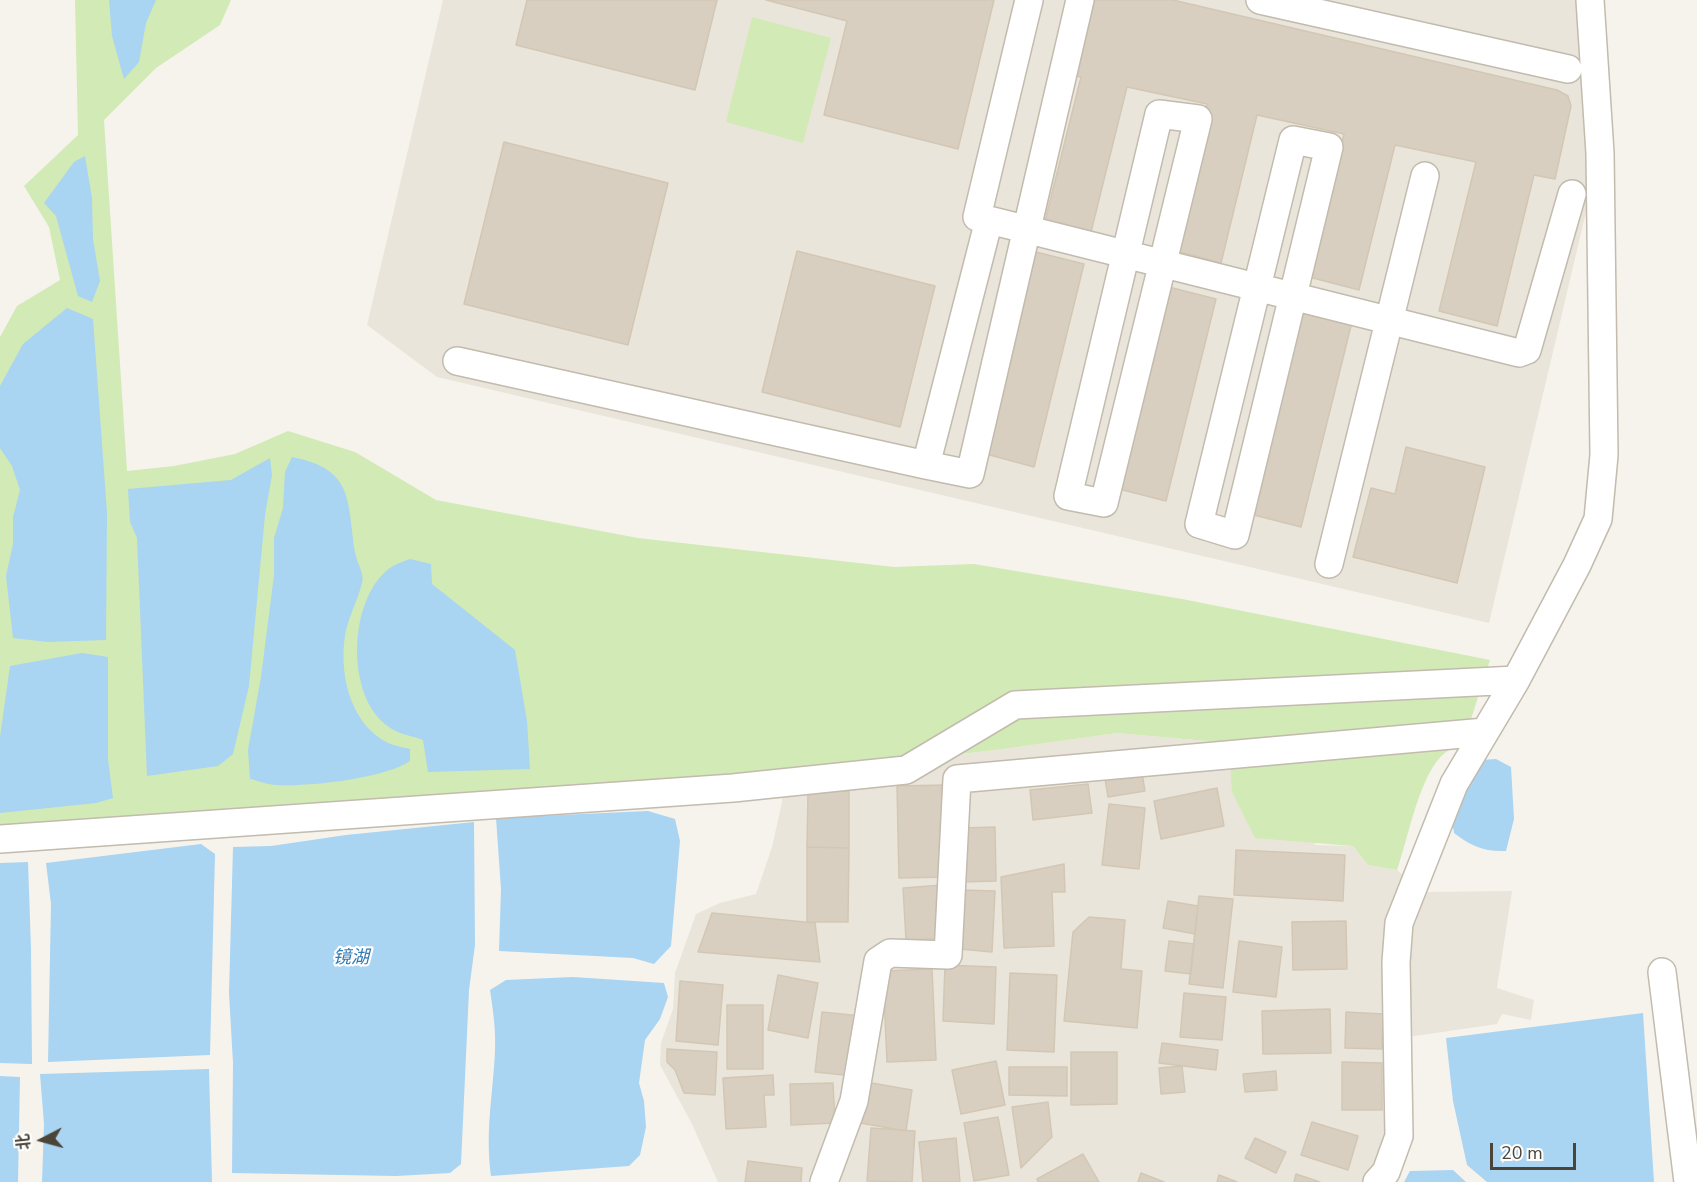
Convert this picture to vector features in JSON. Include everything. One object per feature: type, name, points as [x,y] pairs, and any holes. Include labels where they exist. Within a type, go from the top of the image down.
[{"type":"street","points":[[1029,0],[977,217],[1519,353],[1527,350],[1572,194]]},
{"type":"street","points":[[457,361],[970,474],[1080,0]]},
{"type":"street","points":[[1260,0],[1568,69]]},
{"type":"street","points":[[1377,1182],[1386,1172],[1399,1136],[1396,962],[1399,923],[1454,784],[1516,680],[1577,565],[1598,519],[1604,456],[1600,153],[1590,0]]},
{"type":"street","points":[[1159,114],[1198,118],[1104,503],[1068,496],[1125,255],[1159,114]]},
{"type":"street","points":[[1293,140],[1329,147],[1235,535],[1199,524],[1256,287],[1293,140]]},
{"type":"street","points":[[1329,564],[1425,176]]},
{"type":"street","points":[[927,465],[989,220]]},
{"type":"street","points":[[906,770],[1015,705],[1516,680]]},
{"type":"street","points":[[0,839],[733,788],[906,770],[957,779],[1485,732]]},
{"type":"street","points":[[824,1182],[854,1101],[878,961],[890,953],[948,955],[957,779]]},
{"type":"street","points":[[1662,972],[1688,1182]]},
{"type":"shaded area","points":[[443,0],[1579,0],[1590,195],[1489,623],[437,377],[367,325]]},
{"type":"shaded area","points":[[1117,733],[1229,743],[1316,845],[1353,846],[1368,865],[1397,870],[1424,892],[1512,891],[1497,988],[1534,1000],[1531,1020],[1502,1014],[1497,1024],[1408,1037],[1389,1182],[718,1182],[691,1122],[660,1065],[661,1043],[673,1009],[675,973],[696,914],[720,903],[756,894],[772,847],[782,802],[782,774],[996,750]]},
{"type":"green space","points":[[75,0],[231,0],[220,25],[156,68],[104,120],[127,471],[174,466],[235,454],[288,431],[355,452],[436,500],[638,538],[894,567],[974,564],[1182,599],[1490,660],[1463,744],[1448,751],[1437,761],[1429,774],[1416,806],[1397,870],[1368,865],[1353,846],[1255,838],[1232,792],[1229,743],[1117,733],[996,750],[782,774],[0,827],[0,337],[17,306],[60,280],[49,227],[24,186],[78,135]]},
{"type":"green space","points":[[752,17],[831,38],[803,143],[726,122]]},
{"type":"water","points":[[109,0],[156,0],[146,23],[139,62],[124,79],[112,36]]},
{"type":"water","points":[[85,156],[92,198],[93,239],[100,281],[92,302],[78,296],[56,216],[44,203],[74,162]]},
{"type":"water","points":[[67,308],[93,319],[107,513],[106,640],[48,642],[13,638],[6,576],[13,544],[13,517],[20,490],[12,466],[0,448],[0,386],[23,344]]},
{"type":"water","points":[[292,457],[312,462],[327,470],[337,479],[348,502],[356,556],[363,579],[346,630],[344,645],[345,678],[355,709],[374,734],[388,743],[410,749],[410,761],[399,767],[366,777],[291,785],[267,784],[250,779],[248,750],[261,677],[274,575],[274,538],[283,508],[285,472]]},
{"type":"water","points":[[270,458],[272,475],[265,515],[249,686],[233,754],[218,766],[147,776],[137,538],[130,522],[128,489],[231,480]]},
{"type":"water","points":[[410,559],[431,564],[432,584],[515,650],[527,721],[530,769],[428,772],[423,740],[389,727],[374,713],[364,693],[359,670],[357,646],[360,621],[367,599],[378,580],[393,566]]},
{"type":"water","points":[[82,653],[108,657],[108,759],[113,798],[96,803],[0,813],[0,737],[10,666]]},
{"type":"water","points":[[1496,759],[1511,767],[1514,819],[1506,851],[1484,849],[1466,841],[1454,833],[1452,820],[1481,760]]},
{"type":"water","points":[[648,811],[675,819],[680,841],[671,946],[654,964],[633,958],[499,951],[501,889],[496,818]]},
{"type":"water","name":"镜湖","points":[[474,822],[475,945],[469,990],[461,1164],[450,1173],[396,1176],[232,1173],[233,1063],[229,993],[233,847],[271,846],[346,835]]},
{"type":"water","points":[[201,844],[215,854],[210,1055],[48,1062],[51,904],[46,863]]},
{"type":"water","points":[[28,862],[32,1064],[0,1063],[0,863]]},
{"type":"water","points":[[573,977],[664,983],[668,997],[660,1019],[645,1040],[639,1083],[644,1101],[646,1127],[640,1155],[629,1166],[491,1176],[489,1128],[495,1043],[490,990],[506,980]]},
{"type":"water","points":[[1643,1013],[1654,1182],[1487,1182],[1467,1165],[1453,1101],[1446,1038]]},
{"type":"water","points":[[209,1069],[212,1182],[42,1182],[44,1124],[40,1074]]},
{"type":"water","points":[[0,1076],[20,1077],[18,1182],[0,1182]]},
{"type":"water","points":[[1453,1170],[1466,1182],[1404,1182],[1410,1171]]},
{"type":"building","points":[[527,0],[717,0],[695,90],[516,45]]},
{"type":"building","points":[[766,0],[994,0],[958,149],[824,115],[847,21]]},
{"type":"building","points":[[1095,0],[1173,0],[1557,90],[1568,96],[1571,106],[1555,179],[1534,175],[1497,326],[1439,311],[1476,162],[1395,145],[1359,290],[1309,277],[1344,134],[1257,115],[1221,263],[1172,250],[1207,104],[1127,87],[1091,232],[1045,221],[1081,77],[1071,75],[1089,12]]},
{"type":"building","points":[[504,142],[668,183],[628,345],[464,304]]},
{"type":"building","points":[[797,251],[935,286],[900,427],[762,392]]},
{"type":"building","points":[[1036,252],[1084,264],[1034,467],[986,454]]},
{"type":"building","points":[[1165,286],[1216,299],[1166,501],[1115,488]]},
{"type":"building","points":[[1296,308],[1352,322],[1301,527],[1246,513]]},
{"type":"building","points":[[1406,447],[1485,467],[1457,583],[1353,557],[1371,488],[1395,494]]},
{"type":"building","points":[[1141,767],[1145,791],[1108,797],[1104,773]]},
{"type":"building","points":[[1088,784],[1092,813],[1033,820],[1030,790]]},
{"type":"building","points":[[945,785],[947,877],[899,878],[897,786]]},
{"type":"building","points":[[1217,788],[1224,826],[1161,839],[1154,801]]},
{"type":"building","points":[[808,791],[849,791],[849,848],[807,847]]},
{"type":"building","points":[[1109,804],[1145,808],[1139,869],[1102,865]]},
{"type":"building","points":[[995,827],[996,881],[962,882],[961,828]]},
{"type":"building","points":[[807,847],[849,848],[848,922],[807,922]]},
{"type":"building","points":[[1236,850],[1345,855],[1343,901],[1234,895]]},
{"type":"building","points":[[1064,864],[1065,892],[1052,892],[1054,946],[1004,948],[1001,877]]},
{"type":"building","points":[[942,885],[945,938],[906,940],[903,888]]},
{"type":"building","points":[[963,890],[995,891],[992,952],[960,949]]},
{"type":"building","points":[[1199,896],[1233,899],[1223,988],[1189,984]]},
{"type":"building","points":[[1168,901],[1198,906],[1195,934],[1163,928]]},
{"type":"building","points":[[712,913],[815,923],[820,962],[698,952]]},
{"type":"building","points":[[1089,917],[1125,920],[1121,969],[1142,971],[1137,1028],[1064,1021],[1073,932]]},
{"type":"building","points":[[1346,921],[1347,969],[1293,970],[1292,922]]},
{"type":"building","points":[[1169,941],[1194,944],[1191,974],[1165,971]]},
{"type":"building","points":[[1239,941],[1282,947],[1276,997],[1233,992]]},
{"type":"building","points":[[945,965],[996,967],[994,1024],[943,1021]]},
{"type":"building","points":[[932,969],[936,1060],[887,1062],[883,971]]},
{"type":"building","points":[[1010,973],[1057,975],[1054,1052],[1007,1050]]},
{"type":"building","points":[[778,975],[818,983],[808,1038],[768,1030]]},
{"type":"building","points":[[680,981],[723,985],[718,1045],[676,1041]]},
{"type":"building","points":[[1184,993],[1226,997],[1222,1040],[1180,1037]]},
{"type":"building","points":[[727,1005],[763,1005],[763,1069],[727,1069]]},
{"type":"building","points":[[1330,1009],[1331,1053],[1263,1054],[1262,1011]]},
{"type":"building","points":[[822,1012],[861,1016],[854,1076],[815,1072]]},
{"type":"building","points":[[1346,1012],[1383,1014],[1382,1049],[1345,1048]]},
{"type":"building","points":[[1162,1043],[1218,1050],[1216,1070],[1159,1063]]},
{"type":"building","points":[[667,1049],[717,1052],[715,1095],[684,1093],[675,1070],[667,1062]]},
{"type":"building","points":[[1071,1052],[1117,1052],[1117,1104],[1071,1105]]},
{"type":"building","points":[[996,1061],[1005,1105],[961,1114],[952,1070]]},
{"type":"building","points":[[1342,1062],[1382,1063],[1382,1110],[1342,1110]]},
{"type":"building","points":[[1182,1066],[1185,1092],[1161,1094],[1159,1068]]},
{"type":"building","points":[[1009,1067],[1067,1067],[1067,1096],[1009,1095]]},
{"type":"building","points":[[1276,1071],[1277,1090],[1245,1092],[1243,1074]]},
{"type":"building","points":[[773,1075],[774,1095],[764,1095],[766,1127],[726,1129],[723,1078]]},
{"type":"building","points":[[866,1082],[912,1090],[906,1131],[860,1123]]},
{"type":"building","points":[[833,1083],[835,1123],[791,1125],[790,1084]]},
{"type":"building","points":[[1048,1102],[1052,1137],[1021,1168],[1012,1107]]},
{"type":"building","points":[[998,1117],[1009,1175],[974,1181],[964,1123]]},
{"type":"building","points":[[1312,1122],[1358,1136],[1348,1170],[1301,1155]]},
{"type":"building","points":[[871,1128],[915,1131],[912,1182],[867,1181]]},
{"type":"building","points":[[956,1138],[960,1182],[923,1182],[919,1142]]},
{"type":"building","points":[[1255,1138],[1286,1152],[1276,1173],[1245,1158]]},
{"type":"building","points":[[1083,1154],[1099,1182],[1038,1182],[1037,1179]]},
{"type":"building","points":[[748,1161],[802,1168],[801,1182],[745,1182]]},
{"type":"building","points":[[1141,1173],[1164,1182],[1138,1182]]},
{"type":"building","points":[[1296,1174],[1320,1182],[1294,1182]]},
{"type":"building","points":[[1219,1175],[1237,1182],[1217,1182]]}]
